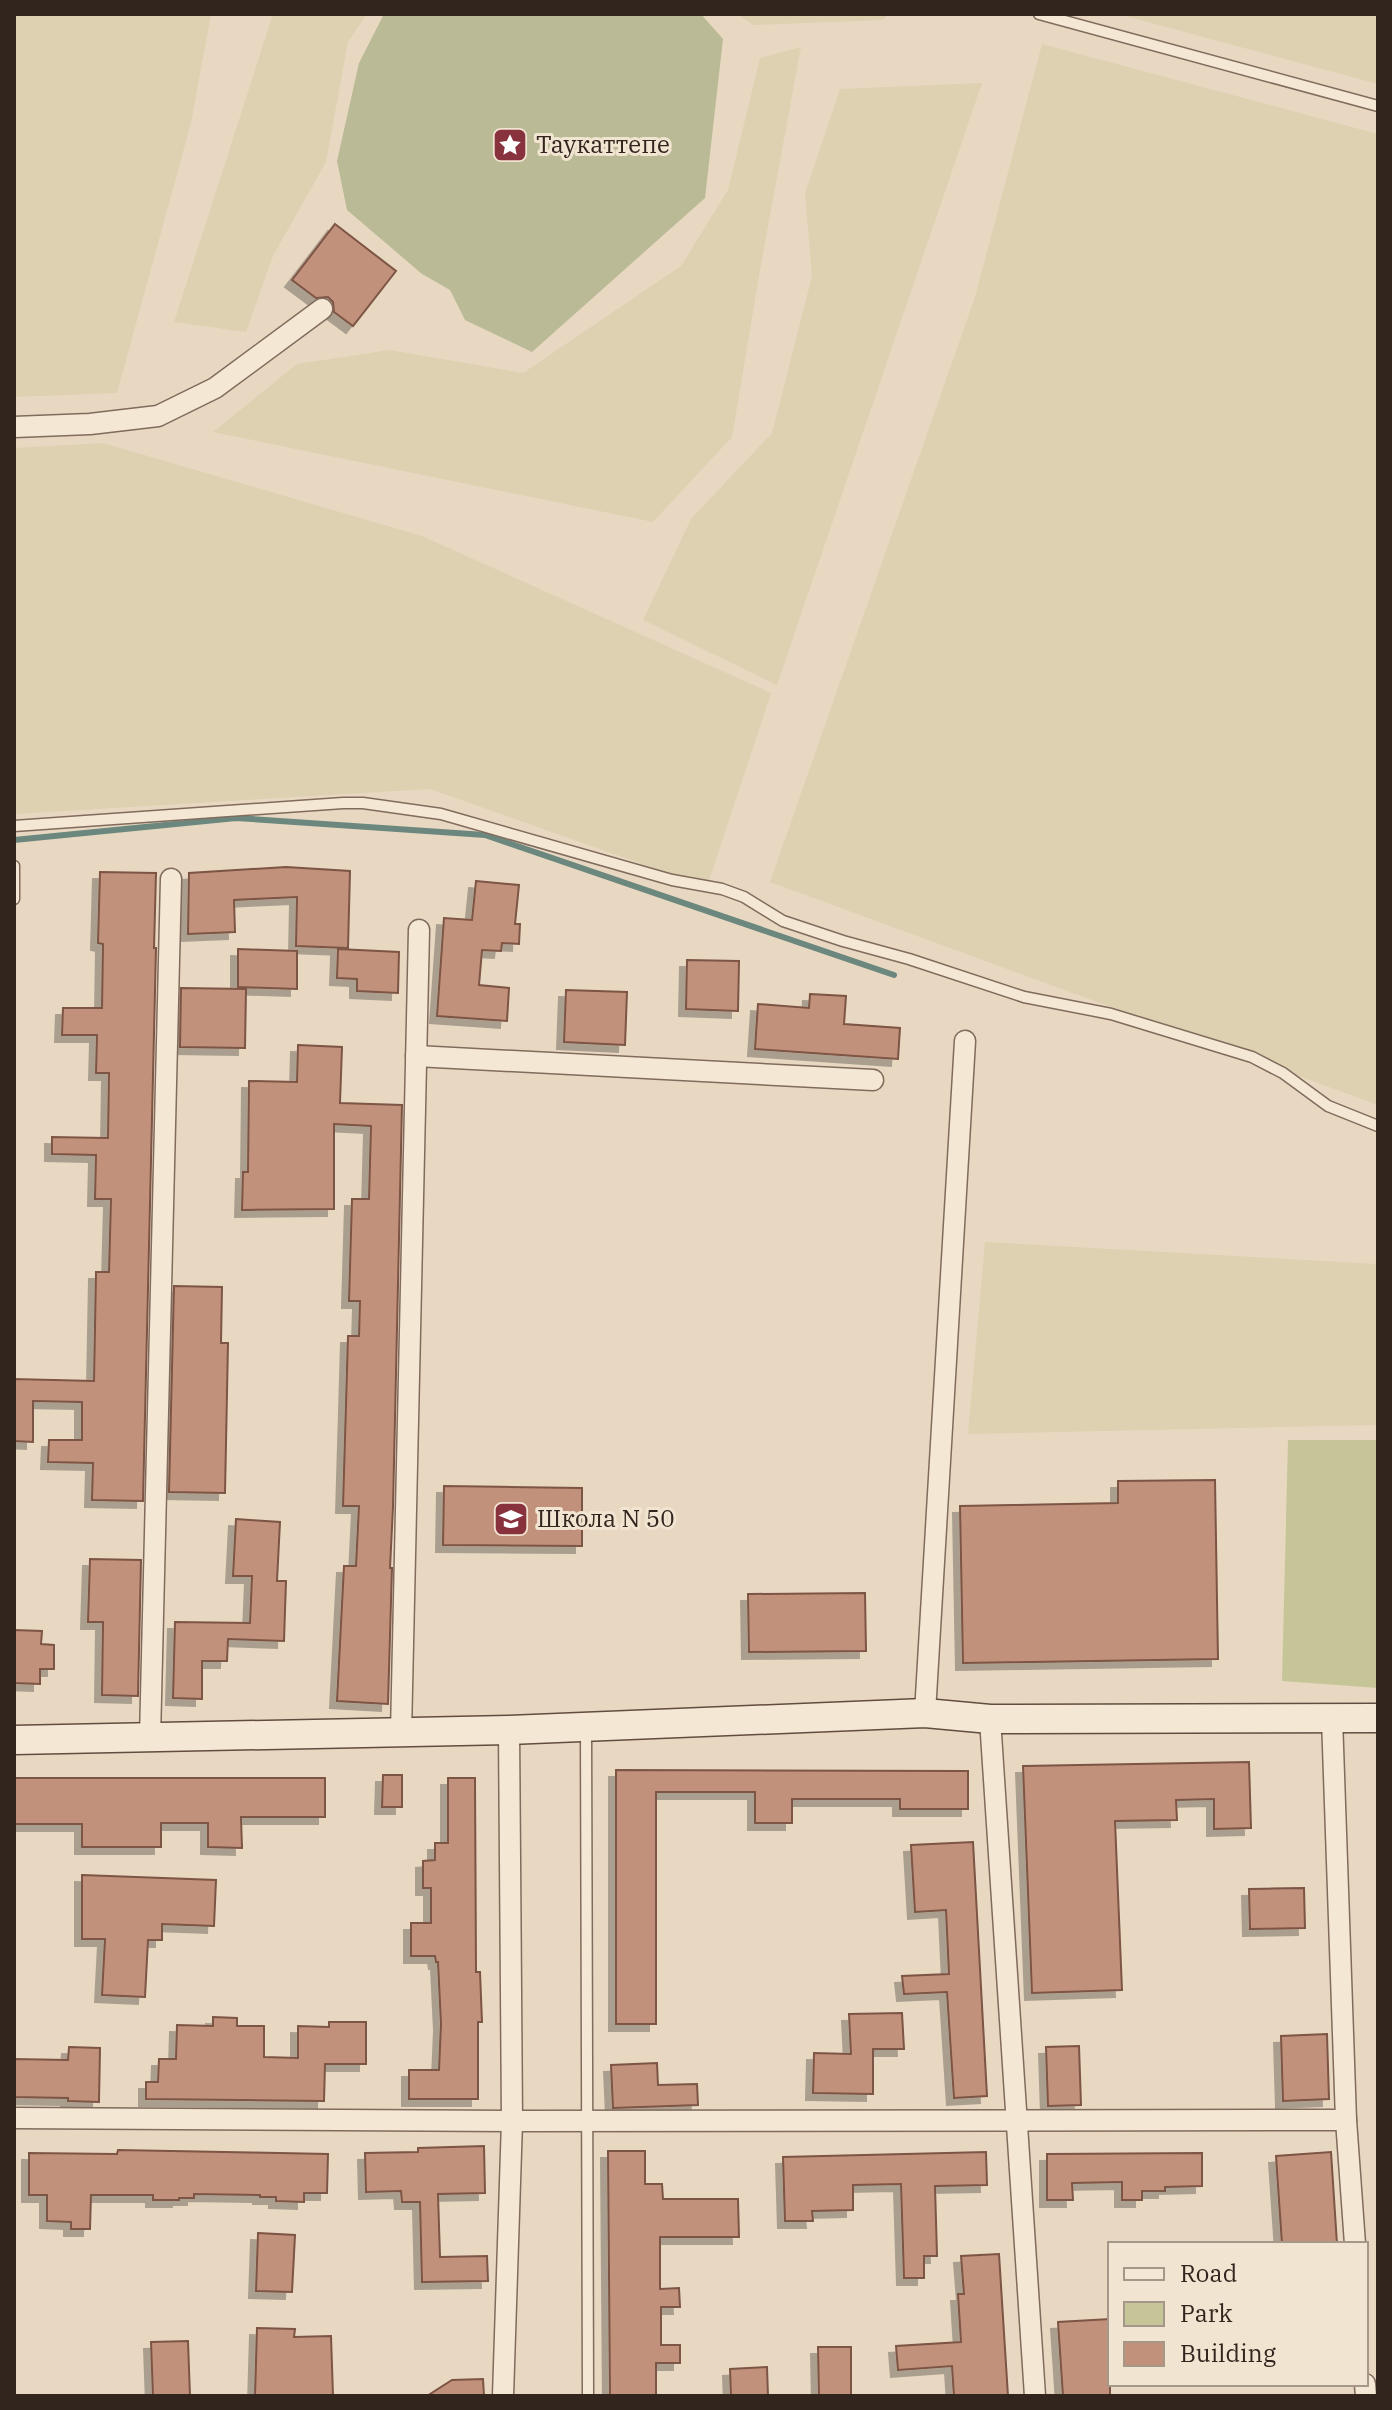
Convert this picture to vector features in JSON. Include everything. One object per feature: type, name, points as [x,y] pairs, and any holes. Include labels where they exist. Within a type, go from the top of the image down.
[{"type":"street","points":[[14,427],[90,424],[158,416],[215,388],[322,309]]},
{"type":"street","points":[[150,1738],[171,879]]},
{"type":"street","points":[[401,1733],[419,930]]},
{"type":"street","points":[[925,1713],[965,1041]]},
{"type":"street","points":[[416,1056],[873,1080]]},
{"type":"street","points":[[14,1740],[509,1730],[925,1713],[990,1719],[1378,1718]]},
{"type":"street","points":[[1332,1718],[1346,2120],[1355,2242]]},
{"type":"street","points":[[990,1719],[1035,2396]]},
{"type":"street","points":[[503,2396],[512,2121],[509,1730]]},
{"type":"street","points":[[14,2118],[1346,2120]]},
{"type":"lane","points":[[1039,14],[1378,106]]},
{"type":"lane","points":[[14,826],[343,803],[441,814],[672,880],[722,889],[744,897],[783,921],[843,941],[1024,997],[1111,1014],[1252,1057],[1276,1068],[1328,1106],[1378,1126]]},
{"type":"lane","points":[[14,866],[14,899]]},
{"type":"lane","points":[[586,1726],[588,2396]]},
{"type":"shaded area","points":[[14,14],[211,14],[191,123],[117,393],[14,397]]},
{"type":"shaded area","points":[[273,14],[367,14],[348,42],[326,162],[273,256],[246,332],[174,322]]},
{"type":"shaded area","points":[[737,14],[888,14],[883,20],[753,25]]},
{"type":"shaded area","points":[[1118,14],[1378,14],[1378,84]]},
{"type":"shaded area","points":[[1042,44],[1378,134],[1378,1105],[770,882],[975,297]]},
{"type":"shaded area","points":[[801,47],[732,437],[653,522],[213,432],[297,364],[390,350],[523,373],[681,266],[728,190],[760,58]]},
{"type":"shaded area","points":[[982,83],[777,685],[643,620],[691,519],[772,433],[812,276],[805,193],[840,89]]},
{"type":"shaded area","points":[[103,443],[422,536],[771,693],[707,887],[430,789],[14,814],[14,448]]},
{"type":"shaded area","points":[[985,1242],[1378,1264],[1378,1425],[968,1434]]},
{"type":"green space","points":[[384,14],[701,14],[723,39],[705,198],[532,352],[465,320],[450,290],[422,274],[347,210],[337,161],[359,63]]},
{"type":"green space","points":[[1288,1440],[1378,1440],[1378,1688],[1282,1681]]},
{"type":"building","points":[[335,224],[396,271],[353,326],[334,312],[333,302],[328,297],[316,298],[292,280]]},
{"type":"building","points":[[286,867],[350,871],[348,948],[296,946],[297,897],[234,900],[235,932],[188,934],[189,873]]},
{"type":"building","points":[[100,872],[156,873],[143,1501],[92,1500],[93,1463],[48,1462],[49,1440],[82,1440],[82,1402],[33,1401],[33,1442],[14,1441],[14,1379],[94,1381],[96,1272],[109,1272],[111,1199],[95,1199],[96,1155],[52,1154],[52,1137],[108,1138],[109,1073],[96,1073],[97,1035],[62,1035],[63,1008],[102,1008],[103,944],[98,943]]},
{"type":"building","points":[[476,881],[519,885],[515,924],[520,924],[519,944],[502,943],[501,951],[482,950],[479,985],[509,988],[507,1021],[437,1016],[444,918],[472,920]]},
{"type":"building","points":[[238,949],[297,951],[297,989],[238,987]]},
{"type":"building","points":[[338,949],[399,952],[398,993],[357,991],[357,979],[337,978]]},
{"type":"building","points":[[687,960],[739,961],[738,1011],[686,1009]]},
{"type":"building","points":[[181,988],[246,989],[245,1048],[180,1047]]},
{"type":"building","points":[[566,990],[627,992],[625,1045],[564,1042]]},
{"type":"building","points":[[810,994],[846,996],[844,1024],[900,1028],[898,1059],[755,1049],[758,1004],[809,1008]]},
{"type":"building","points":[[298,1045],[342,1047],[340,1103],[402,1105],[388,1704],[337,1701],[344,1566],[356,1566],[359,1506],[343,1506],[348,1336],[359,1336],[360,1301],[349,1301],[352,1199],[369,1199],[371,1126],[334,1124],[334,1209],[242,1210],[243,1172],[248,1172],[249,1081],[297,1082]]},
{"type":"building","points":[[174,1286],[222,1287],[221,1343],[228,1343],[225,1493],[169,1492]]},
{"type":"building","points":[[1215,1480],[1218,1659],[963,1663],[960,1506],[1118,1503],[1118,1481]]},
{"type":"building","points":[[444,1486],[582,1488],[582,1546],[443,1545]]},
{"type":"building","points":[[236,1519],[280,1522],[277,1581],[286,1581],[284,1641],[228,1639],[227,1661],[202,1661],[202,1699],[173,1698],[175,1622],[250,1623],[252,1576],[233,1576]]},
{"type":"building","points":[[90,1559],[141,1560],[138,1696],[102,1695],[103,1622],[88,1622]]},
{"type":"building","points":[[865,1593],[866,1651],[749,1652],[748,1594]]},
{"type":"building","points":[[14,1630],[42,1631],[41,1644],[54,1645],[54,1669],[40,1669],[40,1684],[14,1683]]},
{"type":"building","points":[[1249,1762],[1251,1828],[1214,1829],[1214,1799],[1176,1800],[1177,1820],[1115,1821],[1122,1990],[1032,1993],[1023,1766]]},
{"type":"building","points":[[616,1770],[968,1771],[968,1809],[900,1809],[900,1799],[792,1799],[792,1823],[755,1823],[755,1792],[656,1792],[656,2024],[616,2024]]},
{"type":"building","points":[[383,1775],[402,1775],[402,1807],[382,1807]]},
{"type":"building","points":[[14,1778],[325,1778],[325,1817],[241,1817],[242,1848],[208,1847],[208,1823],[161,1823],[161,1847],[82,1847],[82,1824],[14,1824]]},
{"type":"building","points":[[448,1778],[475,1778],[476,1972],[480,1972],[482,2022],[478,2022],[478,2099],[409,2099],[409,2070],[439,2070],[441,2024],[438,1962],[435,1956],[411,1956],[411,1923],[431,1923],[431,1888],[423,1888],[423,1861],[435,1860],[435,1843],[448,1843]]},
{"type":"building","points":[[973,1842],[987,2096],[954,2098],[947,1992],[904,1994],[902,1976],[949,1974],[946,1910],[915,1912],[911,1845]]},
{"type":"building","points":[[82,1875],[216,1880],[214,1926],[162,1924],[162,1940],[148,1940],[145,1997],[102,1995],[105,1939],[82,1939]]},
{"type":"building","points":[[1304,1888],[1305,1928],[1250,1929],[1249,1889]]},
{"type":"building","points":[[902,2013],[904,2049],[873,2049],[873,2094],[813,2093],[814,2053],[851,2054],[849,2014]]},
{"type":"building","points":[[213,2017],[237,2018],[237,2026],[264,2026],[264,2057],[298,2058],[298,2026],[329,2027],[329,2022],[366,2022],[366,2064],[325,2064],[324,2101],[146,2099],[146,2082],[158,2082],[159,2059],[176,2059],[177,2025],[213,2026]]},
{"type":"building","points":[[1327,2034],[1329,2099],[1283,2101],[1281,2036]]},
{"type":"building","points":[[1079,2046],[1081,2105],[1048,2106],[1046,2047]]},
{"type":"building","points":[[69,2047],[100,2048],[99,2102],[14,2097],[14,2059],[68,2060]]},
{"type":"building","points":[[657,2063],[658,2085],[697,2084],[698,2105],[613,2108],[611,2065]]},
{"type":"building","points":[[484,2146],[485,2193],[438,2194],[440,2257],[487,2256],[488,2281],[422,2282],[420,2202],[402,2202],[401,2191],[366,2192],[365,2153]]},
{"type":"building","points":[[118,2150],[328,2154],[327,2193],[304,2193],[304,2202],[276,2201],[276,2197],[260,2195],[194,2194],[194,2198],[153,2200],[153,2195],[91,2195],[90,2229],[71,2229],[71,2222],[47,2221],[47,2195],[29,2195],[29,2153],[117,2154]]},
{"type":"building","points":[[608,2151],[645,2151],[645,2184],[662,2184],[663,2199],[738,2199],[739,2237],[660,2237],[660,2289],[679,2288],[680,2307],[661,2307],[661,2345],[680,2345],[680,2363],[656,2363],[656,2396],[610,2396]]},
{"type":"building","points":[[986,2152],[987,2185],[935,2186],[937,2256],[924,2256],[924,2278],[904,2278],[901,2184],[853,2185],[853,2210],[812,2211],[813,2221],[785,2221],[783,2157]]},
{"type":"building","points":[[1331,2152],[1337,2242],[1282,2242],[1276,2156]]},
{"type":"building","points":[[1202,2153],[1202,2186],[1142,2191],[1142,2200],[1122,2200],[1122,2182],[1072,2183],[1073,2200],[1047,2200],[1047,2154]]},
{"type":"building","points":[[258,2233],[295,2235],[292,2292],[256,2291]]},
{"type":"building","points":[[999,2254],[1008,2396],[954,2396],[952,2366],[898,2370],[896,2346],[961,2342],[958,2294],[964,2294],[961,2256]]},
{"type":"building","points":[[1108,2319],[1110,2396],[1063,2396],[1058,2322]]},
{"type":"building","points":[[257,2328],[295,2329],[294,2337],[331,2336],[333,2396],[255,2396]]},
{"type":"building","points":[[188,2341],[190,2396],[153,2396],[151,2342]]},
{"type":"building","points":[[818,2347],[851,2347],[851,2396],[819,2396]]},
{"type":"building","points":[[767,2367],[768,2396],[731,2396],[730,2369]]},
{"type":"building","points":[[483,2379],[484,2396],[427,2396],[452,2380]]},
{"type":"waterway","points":[[14,840],[236,818],[485,835],[894,975]]},
{"type":"place","name":"Таукаттепе","points":[[510,145]]},
{"type":"place","name":"Школа N 50","points":[[511,1519]]}]
